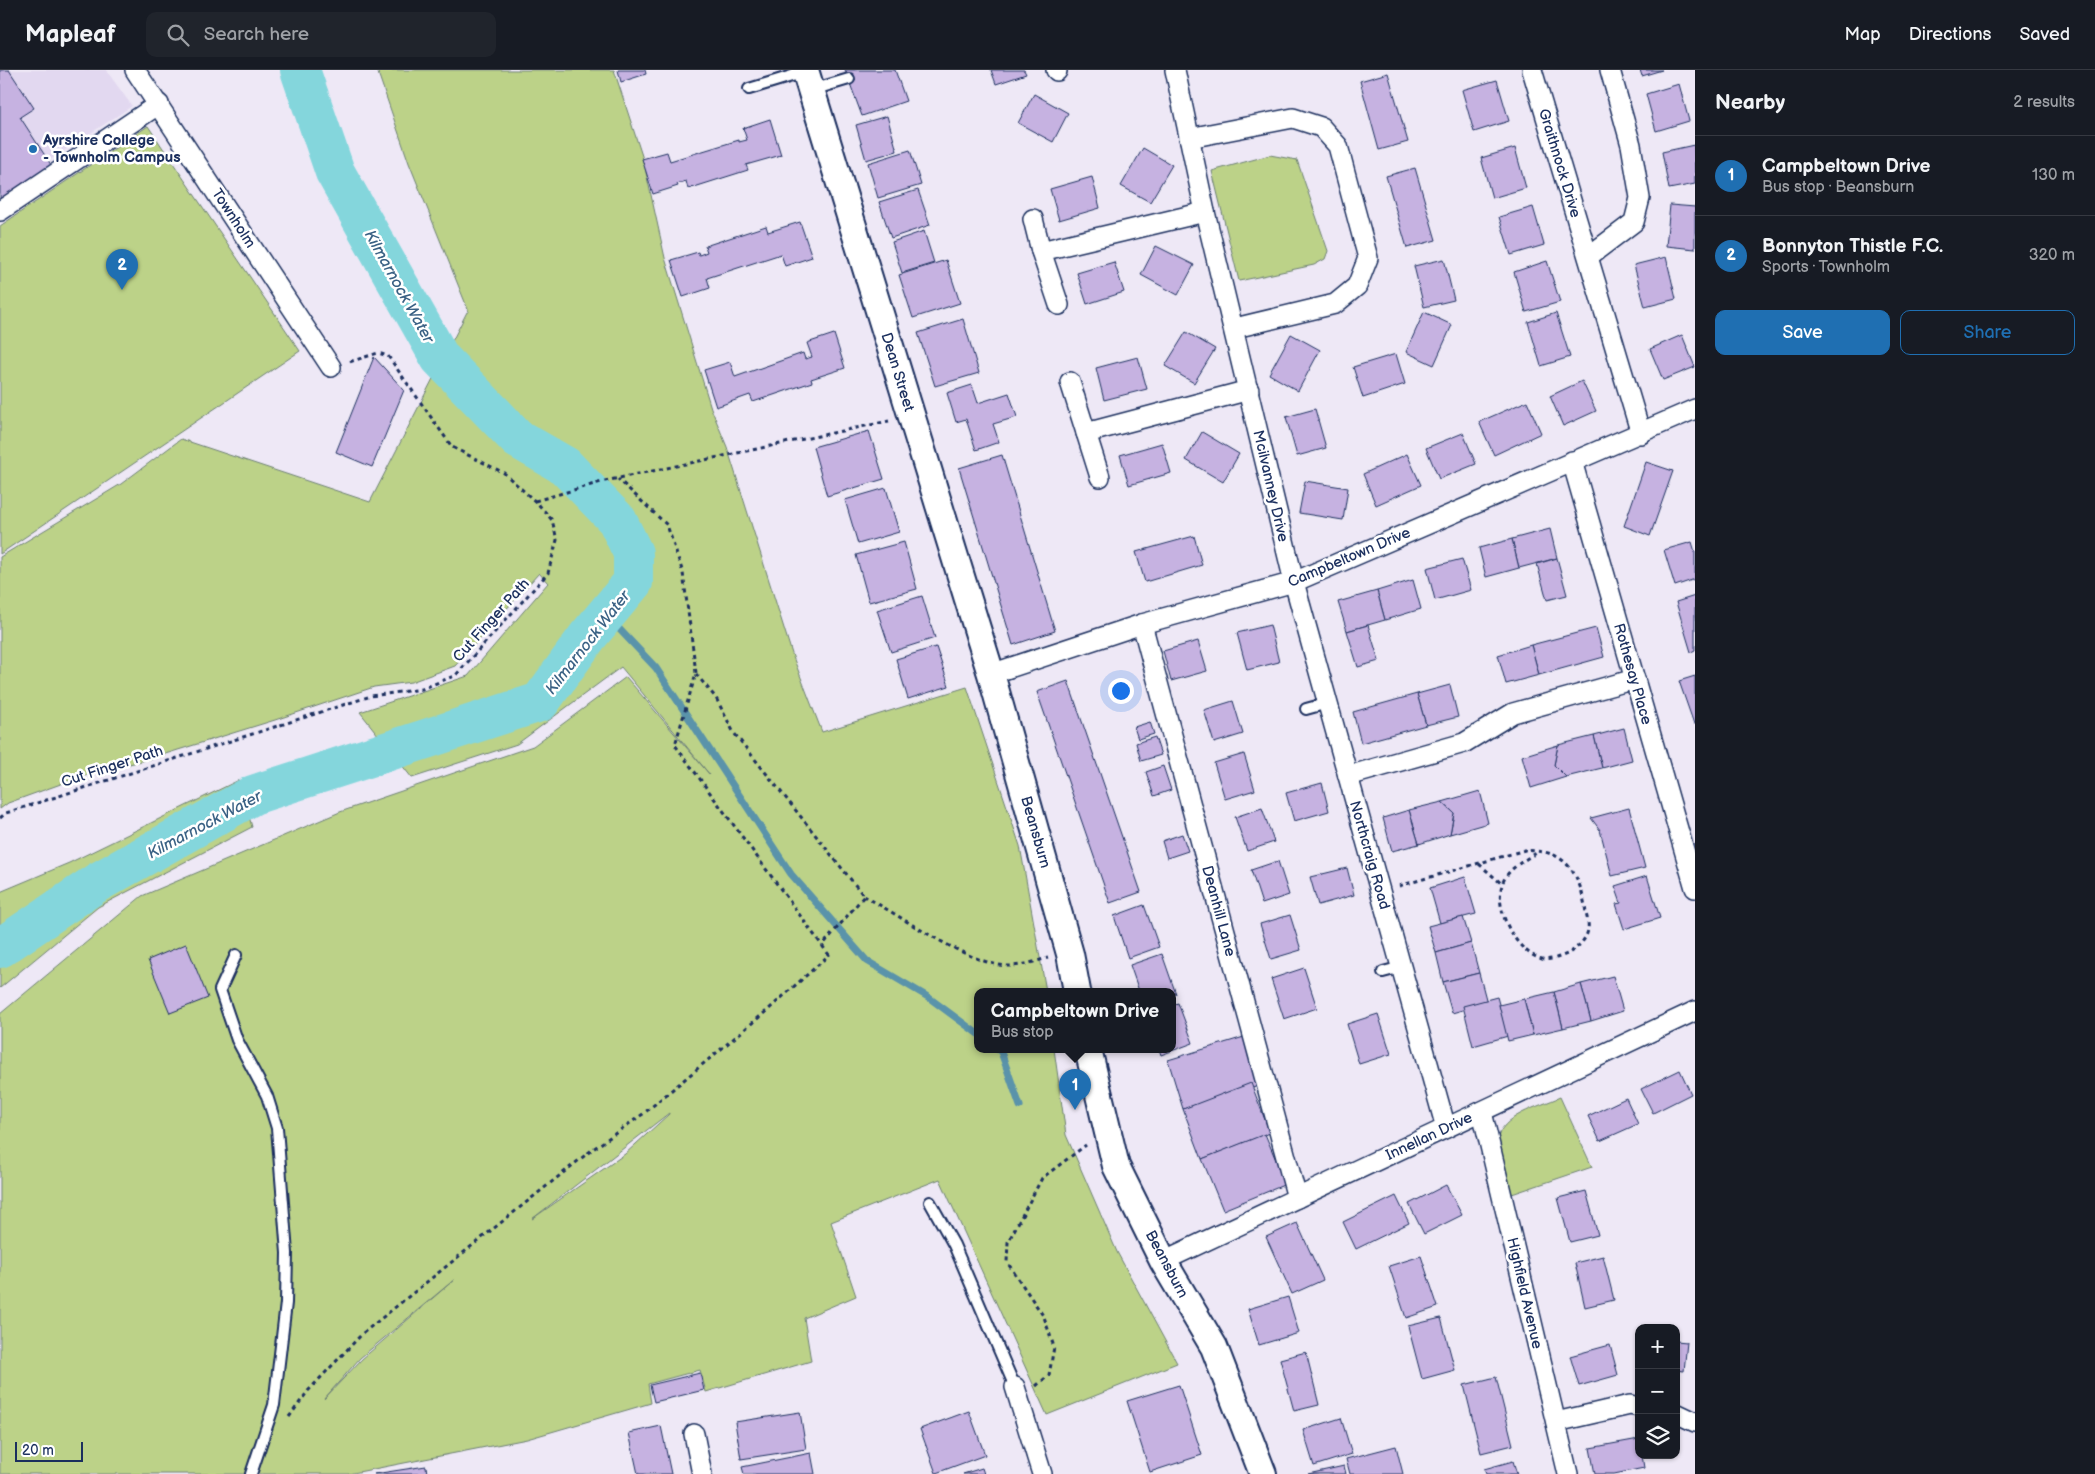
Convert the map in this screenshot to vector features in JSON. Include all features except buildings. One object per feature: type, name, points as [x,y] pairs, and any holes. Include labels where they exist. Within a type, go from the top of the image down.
[{"type":"main road","name":"Dean Street","points":[[807,77],[991,674]]},
{"type":"main road","name":"Beansburn","points":[[991,674],[1070,954],[1076,988]]},
{"type":"main road","name":"Beansburn","points":[[1089,1053],[1116,1166],[1163,1261],[1214,1347],[1263,1474]]},
{"type":"street","name":"Townholm","points":[[135,70],[332,367]]},
{"type":"street","name":"Mcilvanney Drive","points":[[1175,70],[1205,212],[1235,328],[1294,582]]},
{"type":"street","name":"Graithnock Drive","points":[[1532,70],[1641,434]]},
{"type":"street","points":[[1589,256],[1634,222],[1640,198],[1631,145],[1610,70]]},
{"type":"street","points":[[0,211],[159,104]]},
{"type":"street","points":[[1189,138],[1294,118],[1321,127],[1338,146],[1368,258],[1357,286],[1335,304],[1235,328]]},
{"type":"street","points":[[1041,251],[1205,212]]},
{"type":"street","points":[[1034,219],[1041,251],[1059,305]]},
{"type":"street","points":[[1070,382],[1100,477]]},
{"type":"street","points":[[1086,433],[1249,390]]},
{"type":"street","name":"Campbeltown Drive","points":[[991,674],[1142,624],[1294,582],[1572,461],[1641,434],[1695,409]]},
{"type":"street","name":"Rothesay Place","points":[[1572,461],[1695,888]]},
{"type":"street","name":"Northcraig Road","points":[[1294,582],[1446,1128]]},
{"type":"street","name":"Deanhill Lane","points":[[1142,624],[1297,1198]]},
{"type":"street","points":[[1348,776],[1464,743],[1513,713],[1635,679]]},
{"type":"street","name":"Innellan Drive","points":[[1163,1261],[1695,1012]]},
{"type":"street","name":"Highfield Avenue","points":[[1482,1112],[1568,1474]]},
{"type":"street","points":[[1017,1393],[1042,1474]]},
{"type":"street","points":[[1556,1422],[1630,1405],[1635,1406]]},
{"type":"street","points":[[1678,1414],[1695,1422]]},
{"type":"street","points":[[694,1434],[702,1474]]},
{"type":"lane","points":[[749,89],[807,77],[849,79]]},
{"type":"lane","points":[[1306,709],[1328,703]]},
{"type":"lane","points":[[236,955],[220,990],[237,1040],[267,1096],[277,1128],[287,1253],[286,1303],[274,1404],[251,1474]]},
{"type":"lane","points":[[1383,972],[1402,967]]},
{"type":"lane","points":[[930,1202],[954,1245],[1017,1393]]},
{"type":"path","name":"Cut Finger Path","points":[[0,818],[6,813],[204,748],[371,696],[422,689],[456,675],[548,573],[557,540],[552,520],[535,501],[504,473],[452,447],[388,356],[378,354],[332,367]]},
{"type":"path","points":[[535,501],[605,481],[912,416]]},
{"type":"path","points":[[285,1422],[308,1391],[363,1333],[593,1149],[644,1114],[829,955],[675,745],[696,673],[683,573],[667,525],[618,479]]},
{"type":"path","points":[[696,673],[716,698],[734,733],[864,896],[952,947],[987,963],[1010,966],[1070,954]]},
{"type":"path","points":[[1380,892],[1525,850],[1552,854],[1572,870],[1582,890],[1588,929],[1578,948],[1560,957],[1543,960],[1529,954],[1516,941],[1506,922],[1500,899],[1502,884],[1514,867],[1538,852]]},
{"type":"path","points":[[1478,863],[1502,884]]},
{"type":"path","points":[[822,946],[864,896]]},
{"type":"path","points":[[1017,1393],[1049,1375],[1054,1347],[1044,1317],[1007,1262],[1008,1242],[1042,1178],[1074,1152],[1108,1132]]},
{"type":"shaded area","name":"Ayrshire College - Townholm Campus","points":[[0,70],[106,70],[132,106],[0,193]]},
{"type":"green space","points":[[377,70],[614,70],[643,159],[665,258],[711,408],[727,447],[793,657],[822,732],[967,687],[1020,846],[1045,988],[974,988],[974,1053],[1055,1053],[1066,1135],[1117,1252],[1177,1363],[1047,1415],[940,1179],[831,1222],[856,1296],[804,1318],[811,1361],[706,1392],[700,1370],[648,1384],[651,1403],[527,1439],[348,1474],[0,1474],[0,1014],[142,896],[340,812],[533,746],[626,677],[710,775],[621,667],[517,744],[412,778],[360,712],[468,676],[548,583],[539,573],[455,666],[411,682],[374,687],[149,759],[83,776],[8,803],[0,809],[0,557],[121,484],[181,439],[370,502],[467,312],[469,312],[409,163]],"holes":[[[669,1113],[625,1154],[532,1219]],[[455,1279],[362,1359],[324,1399],[360,1358]]]},
{"type":"green space","points":[[148,126],[300,351],[0,554],[0,226]]},
{"type":"green space","points":[[1270,155],[1297,160],[1328,251],[1325,259],[1314,265],[1239,281],[1212,171]]},
{"type":"green space","points":[[239,780],[252,827],[98,907],[0,988],[0,892],[69,863]]},
{"type":"green space","points":[[1560,1097],[1592,1167],[1512,1194],[1498,1153],[1497,1142],[1500,1133],[1505,1125],[1522,1113]]},
{"type":"waterway","name":"Kilmarnock Water","points":[[0,948],[98,882],[253,795],[540,702],[588,636],[633,582],[633,553],[617,520],[565,466],[518,439],[440,358],[335,172],[300,70]]},
{"type":"waterway","points":[[606,615],[656,668],[791,874],[867,961],[928,997],[974,1031]]},
{"type":"waterway","points":[[1001,1053],[1020,1106]]},
{"type":"place","name":"Ayrshire College - Townholm Campus","points":[[33,149]]},
{"type":"place","name":"Bonnyton Thistle F.C.","points":[[122,290]]},
{"type":"place","name":"Campbeltown Drive","points":[[1075,1110]]}]
